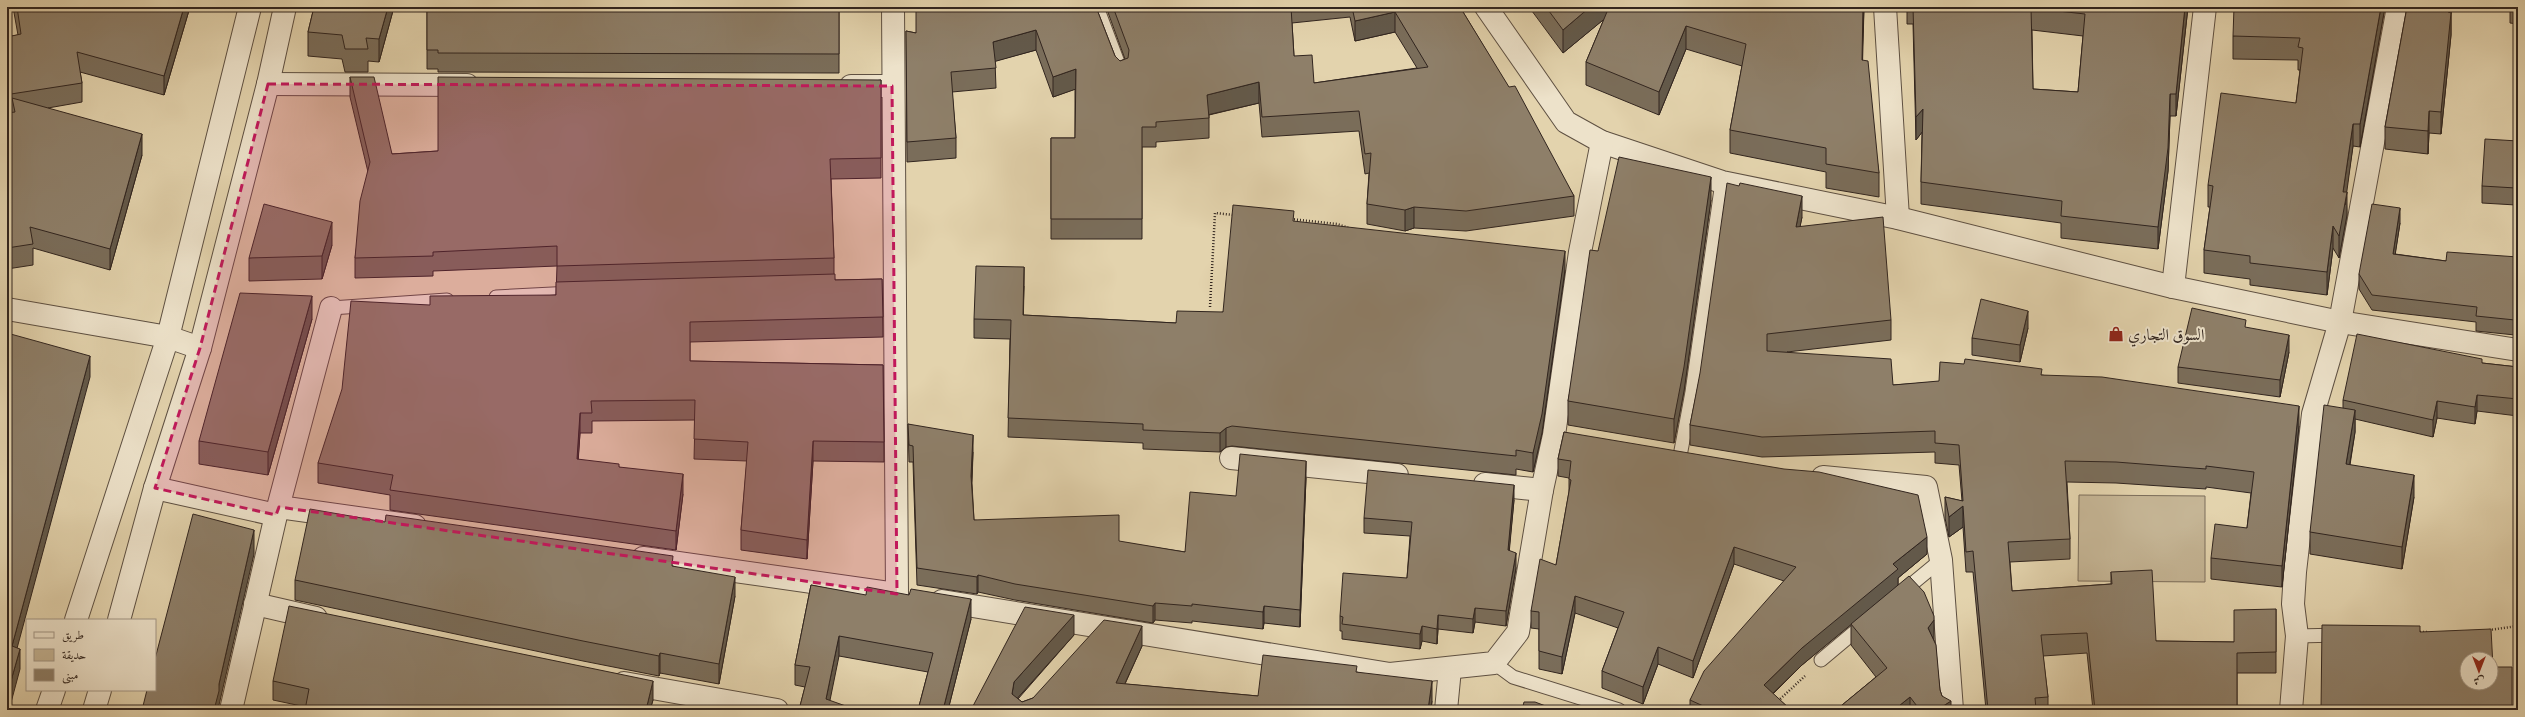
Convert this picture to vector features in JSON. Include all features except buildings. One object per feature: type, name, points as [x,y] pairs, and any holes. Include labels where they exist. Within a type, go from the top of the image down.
[{"type":"street","points":[[76,619],[168,337],[250,7]]},
{"type":"street","points":[[119,619],[155,488],[200,348],[268,84],[285,7]]},
{"type":"street","points":[[893,7],[886,284],[897,594]]},
{"type":"street","points":[[1486,7],[1566,122],[1602,142],[1722,182],[1898,218],[2173,287],[2340,322],[2518,350]]},
{"type":"street","points":[[1885,7],[1898,218]]},
{"type":"street","points":[[2173,287],[2205,7]]},
{"type":"street","points":[[2291,710],[2297,636],[2293,604],[2295,572],[2313,414],[2340,322],[2398,7]]},
{"type":"street","points":[[268,84],[484,85]]},
{"type":"street","points":[[828,86],[892,86]]},
{"type":"street","points":[[620,555],[897,594],[1390,674],[1450,669],[1494,663],[1518,632],[1542,490],[1554,435],[1580,252],[1602,142]]},
{"type":"street","points":[[1556,250],[1580,252]]},
{"type":"street","points":[[7,308],[168,337],[200,348]]},
{"type":"street","points":[[231,710],[278,511],[331,308]]},
{"type":"street","points":[[2290,411],[2313,414]]},
{"type":"street","points":[[1554,435],[1578,439]]},
{"type":"street","points":[[1656,452],[1702,460]]},
{"type":"street","points":[[1231,458],[1418,477]]},
{"type":"street","points":[[1801,475],[1926,487],[1941,560],[1952,710]]},
{"type":"street","points":[[1464,482],[1542,490]]},
{"type":"street","points":[[155,488],[278,511],[438,529]]},
{"type":"street","points":[[255,604],[338,623]]},
{"type":"street","points":[[1083,645],[1099,627]]},
{"type":"street","points":[[1446,710],[1450,669]]},
{"type":"street","points":[[604,679],[777,710]]},
{"type":"street","points":[[47,710],[54,691]]},
{"type":"street","points":[[94,710],[100,691]]},
{"type":"lane","points":[[1097,7],[1122,73]]},
{"type":"lane","points":[[1680,456],[1692,392],[1722,182]]},
{"type":"lane","points":[[479,298],[587,293]]},
{"type":"lane","points":[[331,308],[464,299]]},
{"type":"lane","points":[[1893,600],[1941,560]]},
{"type":"lane","points":[[1821,660],[1875,615]]},
{"type":"lane","points":[[2297,636],[2352,634]]},
{"type":"lane","points":[[1494,663],[1513,676],[1619,710]]},
{"type":"path","points":[[1210,307],[1215,213],[1238,215]]},
{"type":"path","points":[[1284,219],[1337,224],[1353,230]]},
{"type":"path","points":[[2487,630],[2518,626]]},
{"type":"path","points":[[2415,631],[2436,633]]},
{"type":"path","points":[[1775,704],[1821,660]]},
{"type":"highlighted area","points":[[268,84],[892,86],[897,594],[279,507],[276,515],[155,488],[200,348]]},
{"type":"green space","points":[[2079,495],[2205,496],[2205,582],[2078,581]]},
{"type":"place","name":"السوق التجاري","points":[[2116,334]]}]
